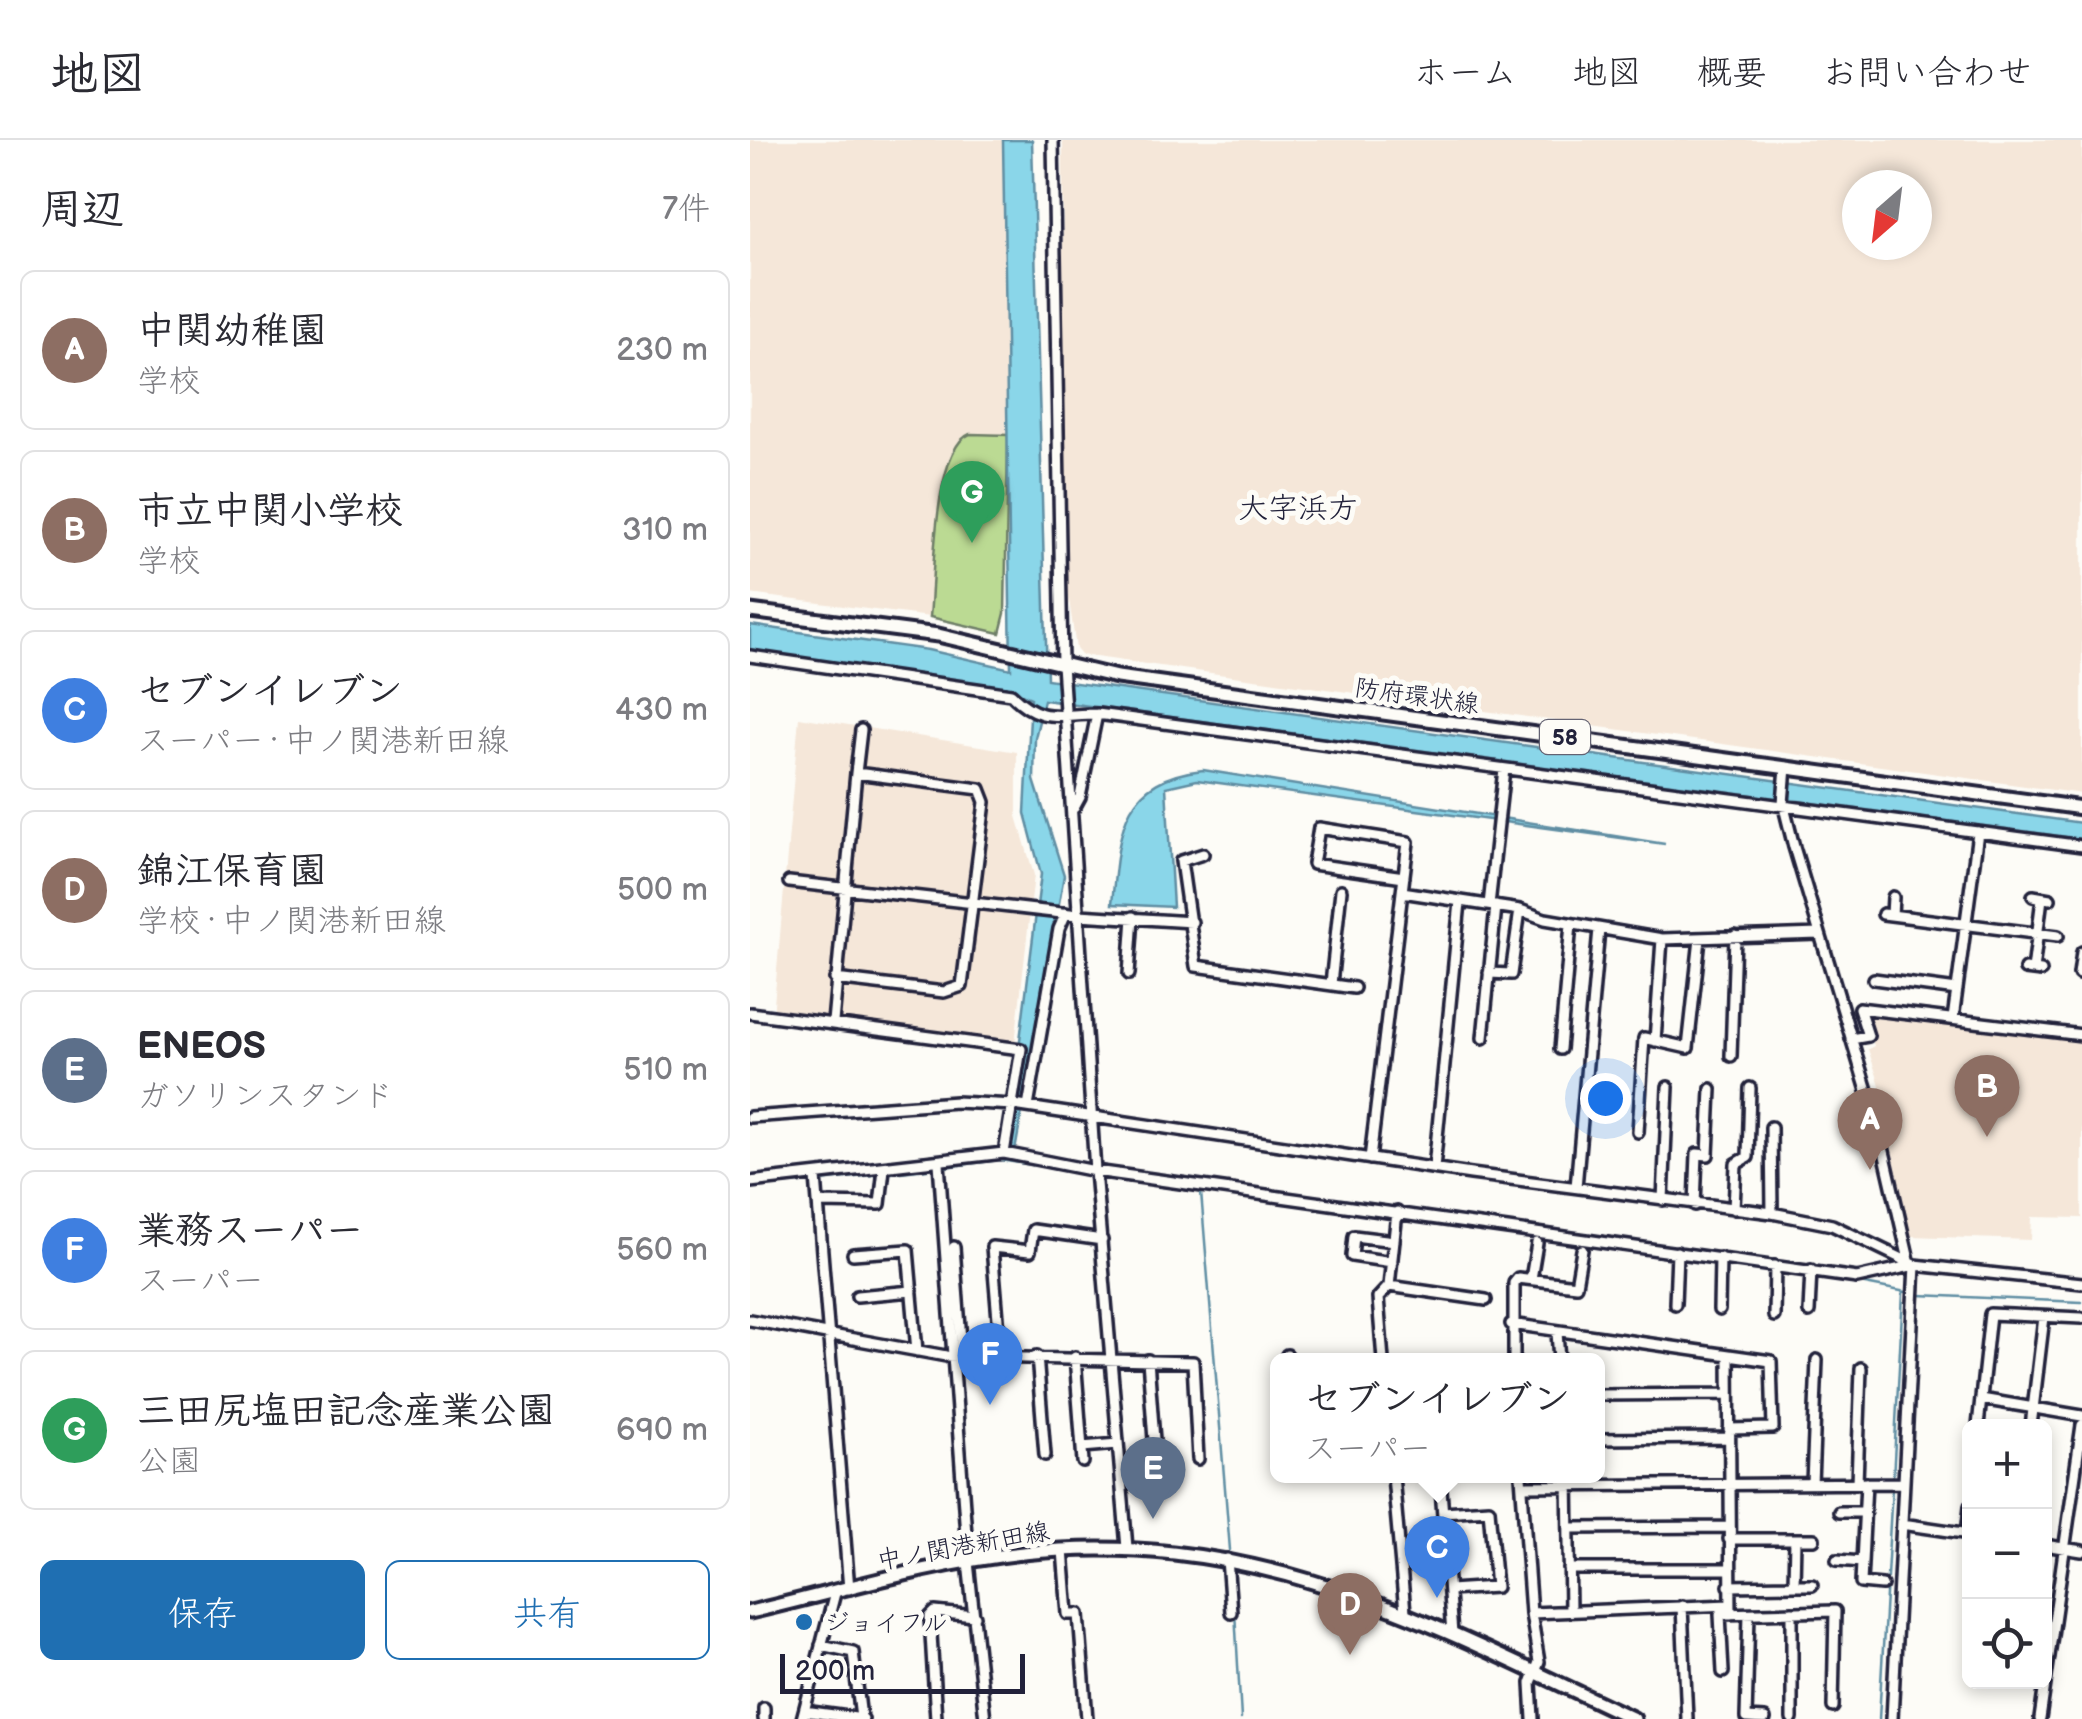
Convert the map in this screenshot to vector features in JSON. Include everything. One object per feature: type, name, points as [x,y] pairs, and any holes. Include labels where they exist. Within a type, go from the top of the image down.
[{"type":"main road","name":"防府環状線","points":[[750,611],[938,636],[1007,654],[1213,691],[2082,808]]},
{"type":"main road","name":"中ノ関港新田線","points":[[750,1612],[968,1562],[1062,1550],[1127,1548],[1227,1559],[1324,1582],[1405,1612],[1634,1719]]},
{"type":"street","points":[[1053,140],[1056,663],[1065,714],[1127,1548]]},
{"type":"street","points":[[750,656],[1011,694],[1030,712],[1042,716],[1097,714],[2082,846]]},
{"type":"street","points":[[1072,811],[1080,797],[1097,714]]},
{"type":"street","points":[[833,1022],[861,730]]},
{"type":"street","points":[[1483,1038],[1504,769]]},
{"type":"street","points":[[1787,770],[1783,803],[1880,1134],[1912,1262],[1892,1719]]},
{"type":"street","points":[[835,979],[958,990],[964,980],[984,802],[980,790],[856,773]]},
{"type":"street","points":[[1370,1159],[1404,876],[1408,842],[1319,828],[1313,864],[1404,876]]},
{"type":"street","points":[[1953,1019],[1978,832]]},
{"type":"street","points":[[1203,854],[1181,860],[1196,966],[1354,988]]},
{"type":"street","points":[[789,882],[1079,915],[1192,922]]},
{"type":"street","points":[[1331,984],[1340,890]]},
{"type":"street","points":[[1402,892],[1520,910],[1571,924],[1662,939],[1819,934]]},
{"type":"street","points":[[1894,897],[1887,915],[2058,936]]},
{"type":"street","points":[[2033,970],[2042,898]]},
{"type":"street","points":[[1434,1168],[1460,902]]},
{"type":"street","points":[[1489,973],[1511,974],[1520,910]]},
{"type":"street","points":[[1026,1107],[1063,913]]},
{"type":"street","points":[[1129,974],[1133,917]]},
{"type":"street","points":[[1560,1049],[1571,924]]},
{"type":"street","points":[[1576,1187],[1599,929]]},
{"type":"street","points":[[1730,1056],[1734,936]]},
{"type":"street","points":[[1638,1132],[1644,1038],[1688,1048],[1700,938]]},
{"type":"street","points":[[1654,1041],[1662,939]]},
{"type":"street","points":[[2080,967],[2082,952]]},
{"type":"street","points":[[1874,980],[1958,990]]},
{"type":"street","points":[[1851,1040],[1868,1036],[1859,1008],[2082,1035]]},
{"type":"street","points":[[750,1013],[1021,1049],[1004,1153]]},
{"type":"street","points":[[1663,1200],[1668,1087]]},
{"type":"street","points":[[1695,1204],[1697,1154],[1708,1155],[1711,1088]]},
{"type":"street","points":[[1734,1209],[1736,1164],[1748,1157],[1750,1088]]},
{"type":"street","points":[[750,1117],[956,1102],[1014,1105],[1370,1159],[1772,1213],[1832,1225],[1912,1262],[2082,1282]]},
{"type":"street","points":[[1771,1127],[1772,1213]]},
{"type":"street","points":[[750,1182],[884,1170],[1004,1153],[1096,1170],[1858,1278],[1912,1262]]},
{"type":"street","points":[[939,1163],[958,1354]]},
{"type":"street","points":[[820,1203],[880,1204],[884,1170]]},
{"type":"street","points":[[816,1177],[849,1589]]},
{"type":"street","points":[[1382,1353],[1378,1298],[1389,1286],[1397,1212]]},
{"type":"street","points":[[1001,1355],[992,1248],[1030,1251],[1033,1230],[1102,1240]]},
{"type":"street","points":[[1392,1262],[1352,1256],[1354,1236],[1394,1241]]},
{"type":"street","points":[[954,1242],[968,1562],[985,1719]]},
{"type":"street","points":[[1532,1279],[1536,1243]]},
{"type":"street","points":[[853,1254],[908,1250],[917,1351]]},
{"type":"street","points":[[1513,1353],[1514,1282],[1532,1279],[1576,1285],[1582,1250]]},
{"type":"street","points":[[1676,1304],[1678,1252]]},
{"type":"street","points":[[1719,1310],[1720,1258]]},
{"type":"street","points":[[1774,1316],[1775,1266]]},
{"type":"street","points":[[1809,1312],[1811,1270]]},
{"type":"street","points":[[1389,1286],[1486,1300]]},
{"type":"street","points":[[856,1296],[912,1292]]},
{"type":"street","points":[[1979,1419],[1990,1314],[2082,1318]]},
{"type":"street","points":[[2032,1419],[2044,1317]]},
{"type":"street","points":[[750,1320],[829,1338],[917,1351],[1193,1362],[1198,1458]]},
{"type":"street","points":[[1511,1324],[1771,1361],[1773,1428],[1605,1439]]},
{"type":"street","points":[[1556,1332],[1559,1353]]},
{"type":"street","points":[[1729,1355],[1730,1610]]},
{"type":"street","points":[[1037,1356],[1044,1455]]},
{"type":"street","points":[[1075,1357],[1083,1462]]},
{"type":"street","points":[[1148,1360],[1157,1480]]},
{"type":"street","points":[[1812,1483],[1817,1360]]},
{"type":"street","points":[[1861,1368],[1861,1583],[1882,1585]]},
{"type":"street","points":[[1605,1395],[1729,1394]]},
{"type":"street","points":[[1981,1400],[2082,1416]]},
{"type":"street","points":[[2040,1719],[2082,1425]]},
{"type":"street","points":[[1082,1447],[1118,1444]]},
{"type":"street","points":[[1605,1481],[1904,1483]]},
{"type":"street","points":[[1393,1483],[1405,1612]]},
{"type":"street","points":[[1441,1483],[1452,1634]]},
{"type":"street","points":[[1521,1483],[1531,1613],[1539,1662],[1533,1719]]},
{"type":"street","points":[[1568,1483],[1570,1610]]},
{"type":"street","points":[[1443,1512],[1490,1509],[1496,1587],[1449,1590]]},
{"type":"street","points":[[1840,1512],[1864,1512]]},
{"type":"street","points":[[1902,1524],[1962,1533]]},
{"type":"street","points":[[1569,1528],[1814,1539]]},
{"type":"street","points":[[1794,1539],[1794,1585]]},
{"type":"street","points":[[2052,1546],[2082,1551]]},
{"type":"street","points":[[1062,1550],[1068,1614],[1079,1614],[1087,1719]]},
{"type":"street","points":[[1227,1559],[1231,1612]]},
{"type":"street","points":[[1836,1560],[1862,1562]]},
{"type":"street","points":[[1570,1569],[1728,1569]]},
{"type":"street","points":[[1728,1586],[1812,1585]]},
{"type":"street","points":[[821,1645],[853,1652],[864,1719],[803,1715],[821,1645],[835,1592]]},
{"type":"street","points":[[1531,1613],[1682,1606],[1749,1614],[1835,1611],[1833,1707]]},
{"type":"street","points":[[1682,1606],[1687,1719]]},
{"type":"street","points":[[1723,1672],[1720,1614],[1730,1610]]},
{"type":"street","points":[[936,1719],[930,1617],[935,1612],[975,1616]]},
{"type":"street","points":[[1792,1612],[1792,1719]]},
{"type":"street","points":[[1749,1614],[1746,1718],[1765,1719]]},
{"type":"shaded area","points":[[750,140],[1003,140],[1008,435],[964,436],[944,474],[930,617],[750,594]]},
{"type":"shaded area","points":[[1063,140],[2082,140],[2082,794],[1081,655],[1076,649],[1063,556]]},
{"type":"shaded area","points":[[799,717],[1017,752],[1017,816],[1034,875],[1015,1044],[773,1016]]},
{"type":"shaded area","points":[[1864,1014],[2082,1041],[2082,1218],[2032,1217],[2031,1240],[1910,1236],[1889,1147],[1894,1127],[1868,1049],[1874,1046]]},
{"type":"green space","points":[[970,434],[1008,435],[1005,613],[1000,633],[930,617],[942,488],[958,444]]},
{"type":"water","points":[[1003,140],[1032,140],[1047,679],[2082,823],[2082,839],[1044,700],[1035,738],[1034,780],[1064,875],[1015,1151],[1006,1151],[1041,874],[1025,813],[1031,698],[1003,686],[999,689],[750,654],[750,625],[928,650],[1011,669]]},
{"type":"water","points":[[1203,770],[1665,844],[1197,780],[1166,787],[1173,907],[1112,904],[1122,833],[1139,798],[1175,775]]},
{"type":"waterway","points":[[944,1167],[1000,1160],[1070,1171]]},
{"type":"waterway","points":[[820,1181],[936,1168]]},
{"type":"waterway","points":[[750,1187],[812,1182]]},
{"type":"waterway","points":[[1192,1189],[1223,1193]]},
{"type":"waterway","points":[[1201,1192],[1230,1550]]},
{"type":"waterway","points":[[1855,1282],[1911,1293]]},
{"type":"waterway","points":[[1893,1479],[1903,1293]]},
{"type":"waterway","points":[[1919,1295],[2082,1302]]},
{"type":"waterway","points":[[1879,1719],[1892,1487]]},
{"type":"waterway","points":[[1235,1611],[1241,1719]]},
{"type":"place","name":"三田尻塩田記念産業公園","points":[[972,543]]},
{"type":"place","name":"市立中関小学校","points":[[1987,1137]]},
{"type":"place","name":"中関幼稚園","points":[[1870,1170]]},
{"type":"place","name":"業務スーパー","points":[[990,1405]]},
{"type":"place","name":"ENEOS","points":[[1153,1519]]},
{"type":"place","name":"セブンイレブン","points":[[1437,1598]]},
{"type":"place","name":"ジョイフル","points":[[804,1622]]},
{"type":"place","name":"錦江保育園","points":[[1350,1655]]},
{"type":"district","name":"大字浜方","points":[[1298,508]]}]
